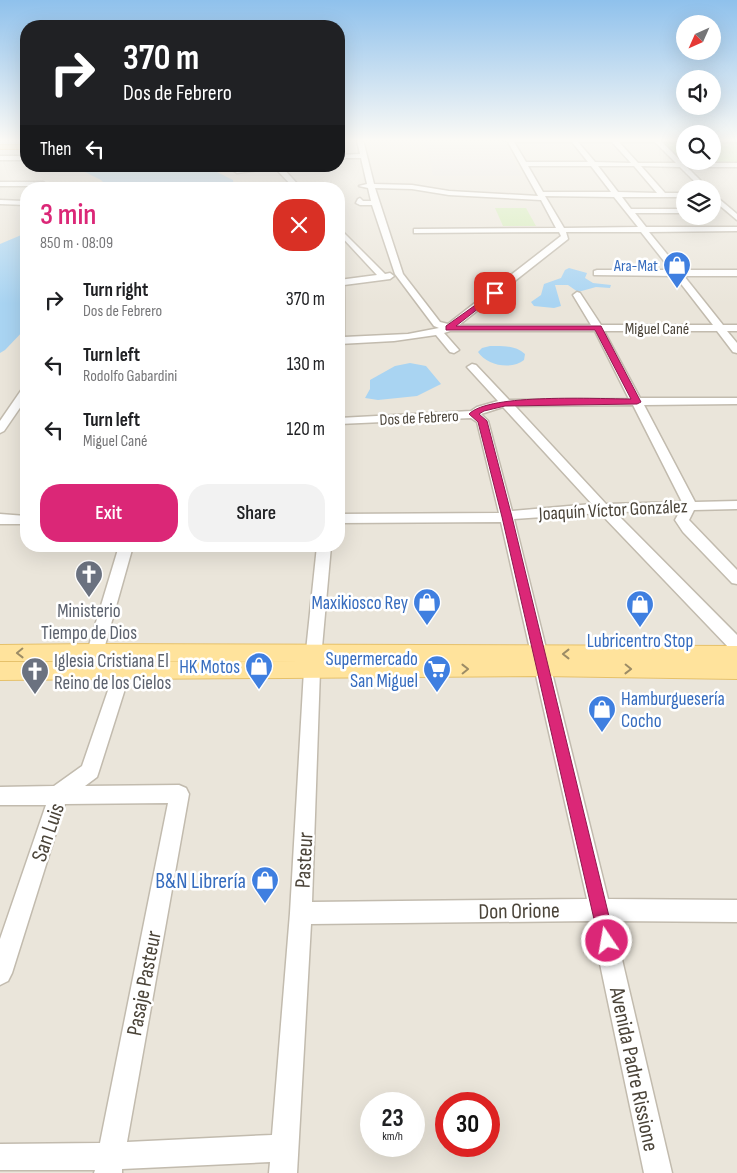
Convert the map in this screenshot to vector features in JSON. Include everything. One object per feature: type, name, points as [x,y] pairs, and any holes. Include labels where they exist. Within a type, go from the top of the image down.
[{"type":"main road","points":[[0,653],[95,652],[313,662]]},
{"type":"main road","points":[[0,671],[123,670],[313,662],[541,661],[737,654]]},
{"type":"main road","points":[[541,661],[737,670]]},
{"type":"street","points":[[374,195],[399,274],[437,324],[449,328],[563,233]]},
{"type":"street","points":[[502,195],[589,195]]},
{"type":"street","points":[[618,195],[737,350]]},
{"type":"street","points":[[651,195],[676,195]]},
{"type":"street","points":[[541,196],[563,233]]},
{"type":"street","points":[[360,200],[360,203],[375,203]]},
{"type":"street","points":[[0,202],[20,203]]},
{"type":"street","points":[[721,203],[737,218]]},
{"type":"street","points":[[630,211],[676,211]]},
{"type":"street","points":[[721,211],[729,211]]},
{"type":"street","points":[[431,220],[439,231]]},
{"type":"street","points":[[417,231],[563,233],[643,229],[737,229]]},
{"type":"street","points":[[345,236],[383,277]]},
{"type":"street","points":[[597,273],[737,273]]},
{"type":"street","points":[[345,282],[399,274]]},
{"type":"street","points":[[577,295],[598,328],[690,505],[682,520],[688,529],[737,579]]},
{"type":"street","name":"Miguel Cané","points":[[345,340],[395,339],[438,332],[449,328],[737,328]]},
{"type":"street","points":[[438,332],[454,350]]},
{"type":"street","points":[[472,367],[603,508],[737,646]]},
{"type":"street","points":[[0,429],[4,416],[20,398]]},
{"type":"street","name":"Dos de Febrero","points":[[345,421],[474,414],[481,409],[505,403],[737,402]]},
{"type":"street","name":"Avenida Padre Rissione","points":[[474,414],[482,421],[507,517],[600,910],[658,1173]]},
{"type":"street","points":[[4,416],[20,416]]},
{"type":"street","name":"Joaquín Víctor González","points":[[345,519],[507,517],[517,514],[603,508],[737,505]]},
{"type":"street","points":[[0,519],[20,520]]},
{"type":"street","points":[[123,670],[95,652],[124,552]]},
{"type":"street","name":"Pasteur","points":[[283,1161],[301,913],[313,662],[323,552]]},
{"type":"street","name":"San Luis","points":[[0,973],[59,794],[90,772],[123,670]]},
{"type":"street","points":[[0,796],[59,794]]},
{"type":"street","name":"Pasaje Pasteur","points":[[59,794],[179,794],[110,1164]]},
{"type":"street","name":"Don Orione","points":[[301,913],[600,910],[737,911]]},
{"type":"street","points":[[0,1157],[110,1164],[283,1161]]},
{"type":"shaded area","points":[[0,195],[20,195],[20,552],[345,552],[345,195],[676,195],[676,225],[721,225],[721,195],[737,195],[737,1173],[0,1173]]},
{"type":"green space","points":[[495,208],[526,208],[536,226],[503,226]]},
{"type":"water","points":[[20,236],[20,334],[0,353],[0,244]]},
{"type":"water","points":[[569,268],[587,273],[585,278],[593,283],[611,285],[610,288],[596,287],[578,292],[568,285],[555,285],[561,306],[554,308],[534,306],[531,302],[541,295],[544,284],[561,278],[565,270]]},
{"type":"water","points":[[490,346],[517,349],[525,354],[524,360],[507,366],[487,361],[478,352],[482,348]]},
{"type":"water","points":[[410,363],[426,366],[441,384],[417,396],[378,400],[365,398],[370,389],[370,380],[395,366]]},
{"type":"waterway","points":[[544,207],[553,222]]},
{"type":"waterway","points":[[552,221],[555,226]]},
{"type":"place","name":"Ara-Mat","points":[[677,289]]},
{"type":"place","name":"Ministerio Tiempo de Dios","points":[[89,598]]},
{"type":"place","name":"Maxikiosco Rey","points":[[427,626]]},
{"type":"place","name":"Lubricentro Stop","points":[[640,628]]},
{"type":"place","name":"HK Motos","points":[[259,690]]},
{"type":"place","name":"Supermercado San Miguel","points":[[437,693]]},
{"type":"place","name":"Iglesia Cristiana El Reino de los Cielos","points":[[35,695]]},
{"type":"place","name":"Hamburguesería Cocho","points":[[602,733]]},
{"type":"place","name":"B&N Librería","points":[[265,904]]},
{"type":"route","points":[[495,293],[449,328],[598,328],[637,402],[505,403],[481,409],[474,414],[482,421],[507,517],[607,941]]}]
